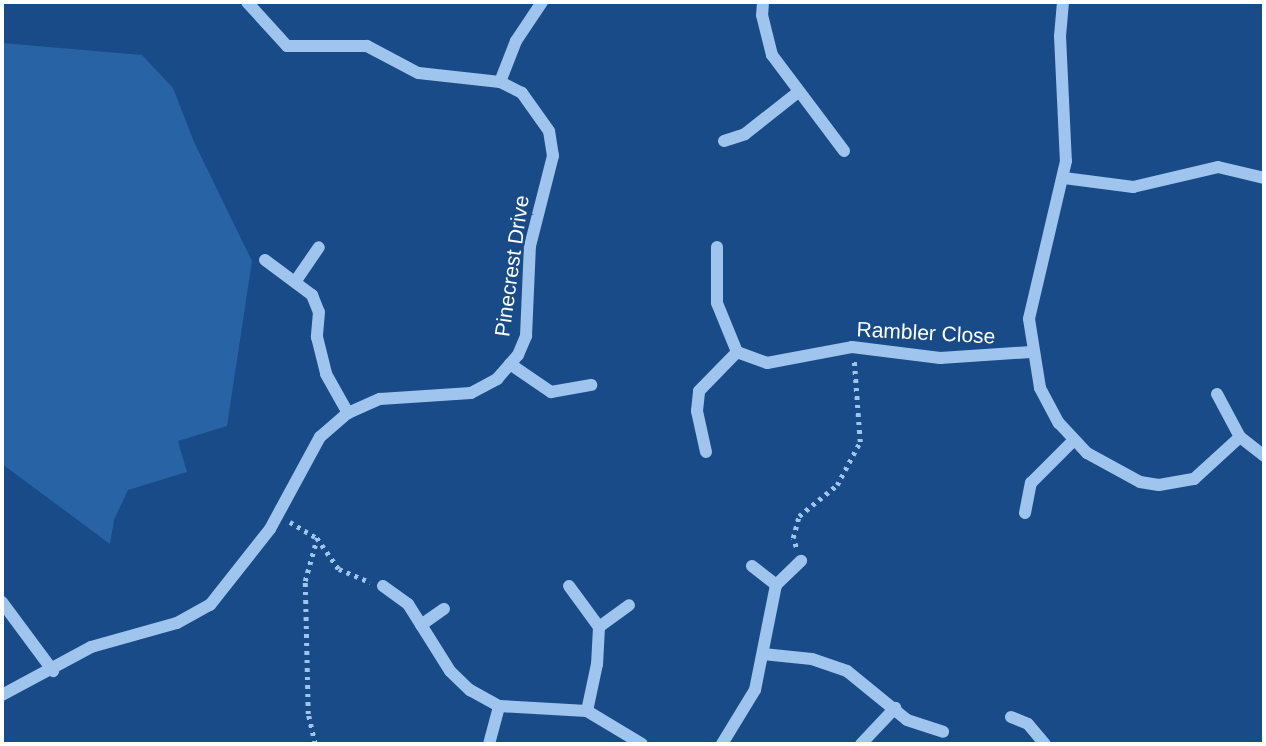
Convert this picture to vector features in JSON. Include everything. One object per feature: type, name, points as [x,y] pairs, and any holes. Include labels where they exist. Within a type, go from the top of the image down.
[{"type":"street","name":"Pinecrest Drive","points":[[2,695],[53,670],[91,647],[177,623],[210,605],[246,566],[320,438],[348,413],[380,398],[471,393],[498,379],[526,336],[530,246],[553,156],[549,131],[522,93],[500,82],[418,73],[367,46],[287,46],[247,2]]},
{"type":"street","points":[[500,82],[516,41],[542,2]]},
{"type":"street","points":[[763,2],[762,15],[772,55],[797,93],[844,151]]},
{"type":"street","points":[[1063,2],[1064,178],[1032,296],[1031,352],[1048,406],[1073,441],[1123,475],[1158,485],[1177,484],[1207,471],[1240,437]]},
{"type":"street","points":[[724,141],[745,134],[797,93]]},
{"type":"street","points":[[1064,178],[1133,187],[1218,167],[1264,178]]},
{"type":"street","points":[[295,282],[319,247]]},
{"type":"street","points":[[706,452],[697,401],[711,374],[737,352],[723,327],[717,303],[717,247]]},
{"type":"street","points":[[265,260],[312,295],[320,312],[317,337],[326,374],[348,413]]},
{"type":"street","name":"Rambler Close","points":[[737,352],[767,363],[787,362],[852,347],[940,358],[1031,352]]},
{"type":"street","points":[[510,364],[551,391],[591,385]]},
{"type":"street","points":[[1217,394],[1240,437],[1264,456]]},
{"type":"street","points":[[1025,513],[1031,483],[1073,441]]},
{"type":"street","points":[[722,744],[755,690],[776,585],[802,561]]},
{"type":"street","points":[[752,566],[776,585]]},
{"type":"street","points":[[383,586],[408,604],[450,671],[470,690],[499,706],[587,711],[642,744]]},
{"type":"street","points":[[569,586],[599,627],[597,664],[587,711]]},
{"type":"street","points":[[2,602],[53,670]]},
{"type":"street","points":[[599,627],[629,605]]},
{"type":"street","points":[[421,625],[444,609]]},
{"type":"street","points":[[763,654],[812,659],[846,671],[907,720],[943,732]]},
{"type":"street","points":[[489,744],[499,706]]},
{"type":"street","points":[[861,744],[895,708]]},
{"type":"street","points":[[1011,717],[1028,724],[1045,744]]},
{"type":"path","points":[[802,561],[793,538],[799,516],[838,485],[860,442],[852,347]]},
{"type":"path","points":[[277,515],[317,538],[339,569],[357,580],[383,586]]},
{"type":"path","points":[[315,744],[309,714],[305,581],[317,538]]},
{"type":"shaded area","points":[[2,43],[142,55],[173,88],[194,142],[252,261],[227,426],[178,441],[187,472],[128,490],[114,520],[110,544],[2,464]]}]
